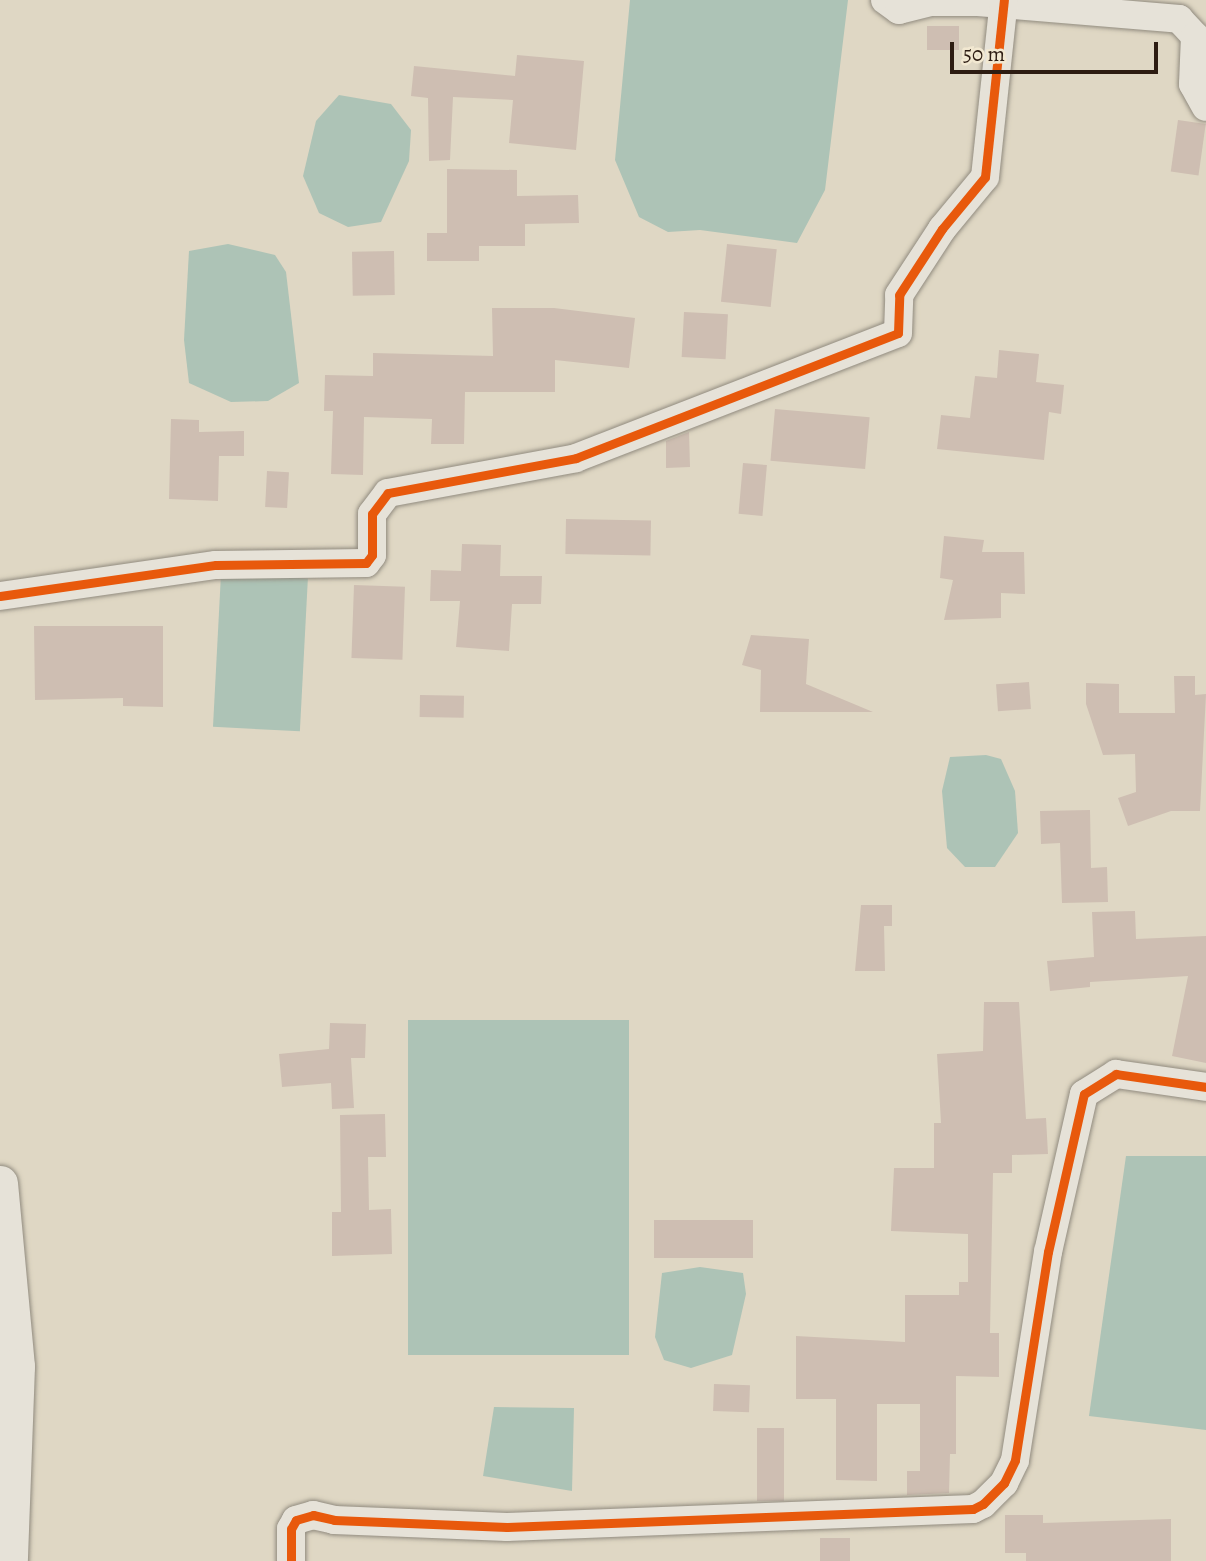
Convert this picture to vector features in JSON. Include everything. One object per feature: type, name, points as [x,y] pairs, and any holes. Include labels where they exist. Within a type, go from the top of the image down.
[{"type":"street","points":[[885,0],[899,10],[932,2],[1004,2],[1179,19],[1195,36],[1193,84],[1206,107]]},
{"type":"street","points":[[0,596],[216,565],[366,563],[372,555],[372,514],[388,492],[576,458],[898,333],[899,295],[942,229],[985,177],[1004,2]]},
{"type":"street","points":[[290,1561],[291,1529],[296,1520],[313,1515],[334,1520],[507,1527],[973,1509],[984,1504],[1004,1483],[1015,1460],[1048,1252],[1084,1094],[1116,1074],[1206,1087]]},
{"type":"street","points":[[0,1183],[17,1366],[10,1561]]},
{"type":"shaded area","points":[[630,0],[848,0],[825,190],[797,243],[700,230],[668,232],[639,217],[615,160]]},
{"type":"shaded area","points":[[339,95],[391,104],[411,130],[409,161],[381,222],[348,227],[319,213],[303,176],[316,121]]},
{"type":"shaded area","points":[[228,244],[275,255],[286,272],[299,383],[268,401],[231,402],[189,383],[184,340],[189,251]]},
{"type":"shaded area","points":[[221,574],[308,579],[300,731],[213,727]]},
{"type":"shaded area","points":[[986,755],[1001,759],[1015,791],[1018,833],[995,867],[965,867],[947,848],[942,791],[950,757]]},
{"type":"shaded area","points":[[408,1020],[629,1020],[629,1355],[408,1355]]},
{"type":"shaded area","points":[[1126,1156],[1206,1156],[1206,1430],[1089,1416]]},
{"type":"shaded area","points":[[700,1267],[743,1273],[746,1294],[732,1355],[691,1368],[664,1360],[655,1337],[662,1273]]},
{"type":"shaded area","points":[[494,1407],[574,1408],[572,1491],[483,1476]]},
{"type":"building","points":[[927,26],[959,26],[959,50],[927,50]]},
{"type":"building","points":[[517,55],[584,61],[576,150],[509,143],[513,100],[453,97],[450,160],[429,161],[428,98],[411,96],[414,66],[515,76]]},
{"type":"building","points":[[1178,120],[1206,124],[1198,175],[1171,171]]},
{"type":"building","points":[[447,169],[517,170],[517,196],[578,195],[579,223],[525,224],[525,246],[479,246],[479,261],[427,261],[427,233],[447,233]]},
{"type":"building","points":[[727,244],[777,249],[771,307],[721,302]]},
{"type":"building","points":[[394,251],[395,295],[353,296],[352,252]]},
{"type":"building","points":[[492,308],[554,308],[635,318],[629,368],[555,360],[555,392],[465,392],[464,444],[431,444],[432,419],[364,417],[363,475],[331,474],[333,411],[324,411],[325,375],[373,376],[373,353],[493,356]]},
{"type":"building","points":[[684,312],[728,314],[726,359],[682,357]]},
{"type":"building","points":[[999,350],[1039,354],[1036,382],[1064,385],[1061,414],[1049,412],[1044,460],[937,449],[941,415],[970,418],[975,376],[997,378]]},
{"type":"building","points":[[775,409],[870,417],[865,469],[770,461]]},
{"type":"building","points":[[171,419],[199,420],[199,432],[244,431],[244,456],[219,456],[218,501],[169,499]]},
{"type":"building","points":[[689,432],[690,467],[666,468],[666,441]]},
{"type":"building","points":[[743,463],[767,465],[762,516],[739,514]]},
{"type":"building","points":[[267,471],[289,472],[287,508],[265,507]]},
{"type":"building","points":[[566,519],[651,520],[650,555],[565,554]]},
{"type":"building","points":[[944,536],[984,540],[982,552],[1024,552],[1025,594],[1001,593],[1001,618],[944,620],[953,580],[940,578]]},
{"type":"building","points":[[462,544],[501,545],[500,576],[542,576],[541,604],[512,604],[509,651],[456,647],[460,601],[430,601],[431,570],[461,571]]},
{"type":"building","points":[[354,585],[405,587],[402,660],[351,658]]},
{"type":"building","points":[[34,626],[163,626],[163,707],[123,706],[123,698],[35,700]]},
{"type":"building","points":[[751,635],[809,639],[806,684],[873,712],[760,712],[761,670],[742,665]]},
{"type":"building","points":[[1174,676],[1195,676],[1195,695],[1206,694],[1200,811],[1171,811],[1128,826],[1118,798],[1136,792],[1135,754],[1103,755],[1086,704],[1086,683],[1119,684],[1119,713],[1175,713]]},
{"type":"building","points":[[1029,682],[1031,709],[998,711],[996,684]]},
{"type":"building","points":[[420,695],[464,696],[464,718],[420,717]]},
{"type":"building","points":[[1090,810],[1091,868],[1107,867],[1108,902],[1062,903],[1060,843],[1041,844],[1040,811]]},
{"type":"building","points":[[861,905],[892,905],[892,926],[884,926],[885,971],[855,971]]},
{"type":"building","points":[[1135,911],[1136,939],[1206,936],[1206,1063],[1172,1056],[1188,976],[1090,982],[1090,987],[1050,991],[1047,961],[1094,957],[1092,912]]},
{"type":"building","points":[[984,1002],[1019,1002],[1026,1119],[1046,1118],[1048,1154],[1012,1155],[1012,1173],[993,1173],[990,1333],[999,1333],[999,1377],[956,1376],[956,1454],[950,1454],[949,1493],[907,1495],[907,1471],[920,1471],[920,1404],[877,1404],[877,1481],[836,1480],[836,1399],[796,1399],[796,1336],[905,1342],[905,1295],[959,1295],[959,1282],[968,1282],[968,1234],[891,1231],[894,1168],[934,1168],[934,1123],[941,1123],[937,1054],[983,1051]]},
{"type":"building","points":[[330,1023],[366,1024],[365,1058],[351,1058],[354,1108],[332,1109],[331,1083],[282,1087],[279,1054],[329,1049]]},
{"type":"building","points":[[385,1114],[386,1157],[368,1157],[369,1210],[391,1209],[392,1254],[332,1256],[332,1212],[341,1212],[340,1115]]},
{"type":"building","points":[[654,1220],[753,1220],[753,1258],[654,1258]]},
{"type":"building","points":[[714,1384],[750,1385],[749,1412],[713,1411]]},
{"type":"building","points":[[757,1428],[784,1428],[784,1501],[757,1501]]},
{"type":"building","points":[[1005,1515],[1043,1515],[1043,1523],[1171,1519],[1171,1561],[1026,1561],[1026,1553],[1005,1553]]},
{"type":"building","points":[[820,1538],[850,1538],[850,1561],[820,1561]]},
{"type":"cycle path","points":[[0,596],[216,565],[366,563],[372,555],[372,514],[388,493],[576,458],[898,333],[899,295],[942,229],[985,177],[1004,0]]},
{"type":"cycle path","points":[[291,1561],[291,1529],[296,1520],[313,1515],[334,1520],[507,1527],[973,1509],[983,1504],[1004,1483],[1015,1460],[1048,1252],[1084,1094],[1116,1074],[1206,1087]]}]
